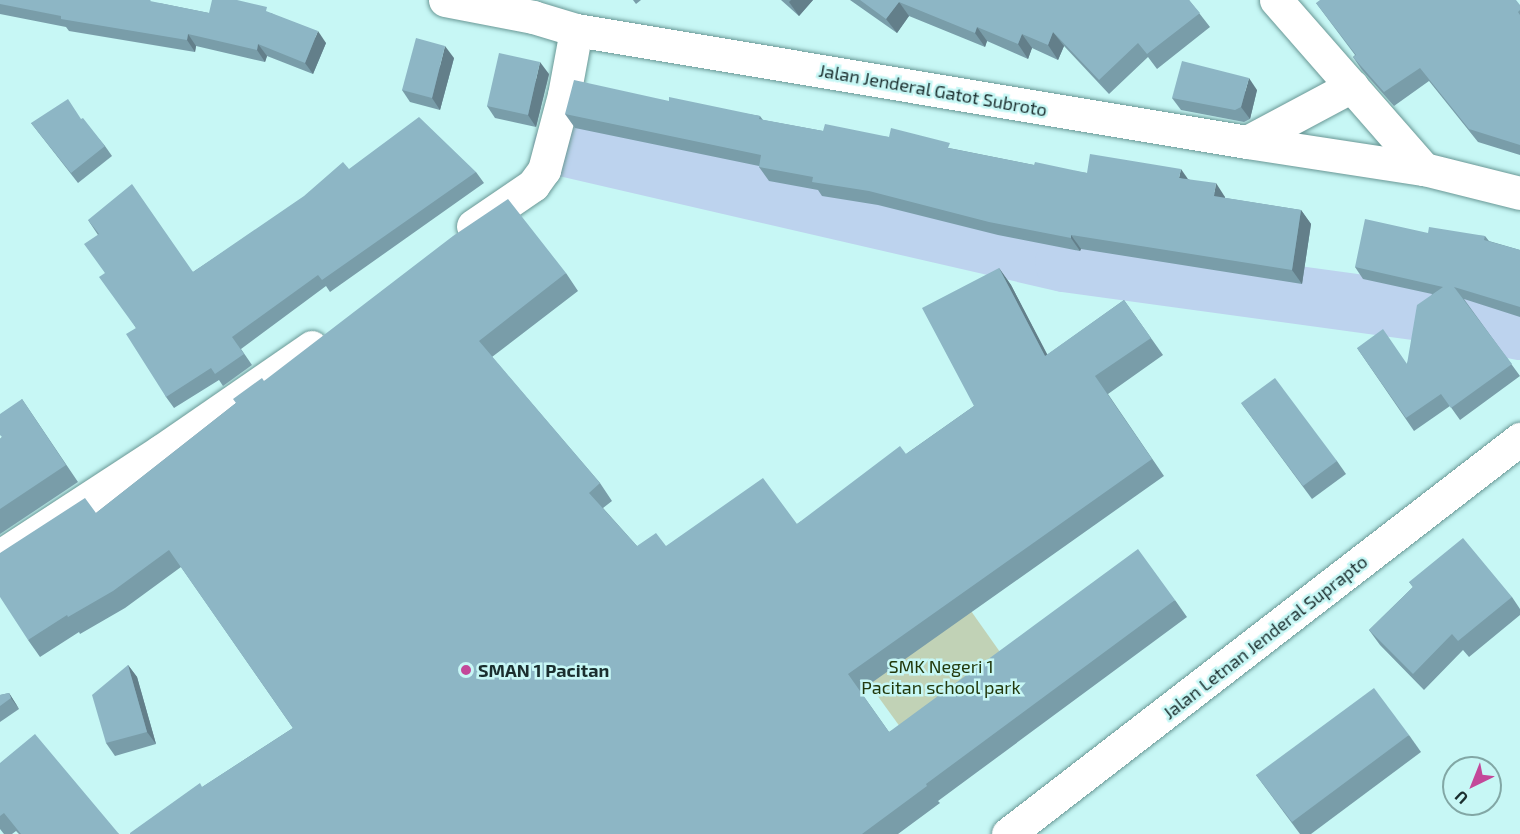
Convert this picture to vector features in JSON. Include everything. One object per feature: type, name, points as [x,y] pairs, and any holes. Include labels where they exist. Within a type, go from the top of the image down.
[{"type":"main road","name":"Jalan Jenderal Gatot Subroto","points":[[445,0],[531,8],[576,30],[1247,142],[1424,169],[1520,193]]},
{"type":"main road","points":[[1276,0],[1424,169]]},
{"type":"main road","points":[[444,246],[533,185],[544,170],[564,95],[576,30]]},
{"type":"main road","points":[[1247,142],[1352,86]]},
{"type":"main road","points":[[0,556],[161,451],[335,329]]},
{"type":"main road","name":"Jalan Letnan Jenderal Suprapto","points":[[1008,834],[1520,439]]},
{"type":"green space","name":"SMK Negeri 1 Pacitan school park","points":[[971,611],[1012,669],[911,742],[869,684]]},
{"type":"building","points":[[0,0],[151,0],[209,13],[212,0],[237,0],[267,7],[266,11],[318,31],[305,63],[258,44],[257,50],[188,34],[187,40],[61,19],[61,16],[0,4]]},
{"type":"building","points":[[860,0],[1189,0],[1200,13],[1147,54],[1138,43],[1099,80],[1053,32],[1048,45],[1022,34],[1018,44],[977,27],[975,33],[899,2],[886,19]]},
{"type":"building","points":[[1320,0],[1516,0],[1520,5],[1518,12],[1520,15],[1520,145],[1469,129],[1420,68],[1384,92],[1353,57],[1356,55],[1316,3]]},
{"type":"building","points":[[416,38],[445,46],[432,98],[402,90]]},
{"type":"building","points":[[499,53],[540,62],[528,115],[487,106]]},
{"type":"building","points":[[1182,61],[1249,78],[1241,107],[1235,110],[1172,98]]},
{"type":"building","points":[[574,80],[669,101],[669,97],[760,116],[759,119],[823,131],[825,124],[889,137],[891,128],[950,143],[948,148],[1087,173],[1090,154],[1181,169],[1179,178],[1216,183],[1214,196],[1301,210],[1292,270],[1071,235],[1071,238],[989,222],[869,191],[812,182],[813,177],[759,167],[761,155],[565,114]]},
{"type":"building","points":[[68,99],[81,119],[83,118],[105,146],[71,173],[31,123]]},
{"type":"building","points":[[419,117],[476,172],[322,280],[318,275],[232,337],[244,354],[215,374],[211,368],[166,397],[126,334],[136,328],[99,277],[105,273],[84,244],[99,234],[88,220],[132,184],[193,272],[304,196],[343,162],[349,169]]},
{"type":"building","points":[[508,199],[566,273],[479,341],[600,483],[589,493],[637,546],[656,533],[666,546],[763,478],[797,524],[900,446],[906,454],[974,406],[922,308],[999,268],[1045,356],[1124,300],[1151,338],[1095,376],[1152,459],[848,674],[889,732],[1138,549],[1175,600],[862,834],[130,834],[200,783],[202,787],[293,728],[169,550],[113,591],[68,617],[67,615],[28,640],[0,597],[0,553],[85,498],[96,513],[236,403],[233,399],[262,378],[264,381],[453,236]]},
{"type":"building","points":[[1365,219],[1428,233],[1429,227],[1485,236],[1484,240],[1520,250],[1520,307],[1454,287],[1512,364],[1451,408],[1441,394],[1406,418],[1357,348],[1383,329],[1407,364],[1417,305],[1443,287],[1355,267]]},
{"type":"building","points":[[1275,378],[1337,461],[1303,486],[1241,403]]},
{"type":"building","points":[[22,399],[66,465],[0,509],[0,439],[2,437],[0,435],[0,414]]},
{"type":"building","points":[[1463,538],[1512,597],[1458,641],[1452,634],[1413,674],[1369,630],[1413,587],[1409,582]]},
{"type":"building","points":[[128,665],[147,732],[106,743],[92,695]]},
{"type":"building","points":[[1374,688],[1409,735],[1292,822],[1256,775]]},
{"type":"building","points":[[9,693],[11,698],[0,706],[0,695]]},
{"type":"building","points":[[35,734],[119,834],[21,834],[4,813],[0,816],[0,763]]},
{"type":"waterway","points":[[562,147],[1064,263],[1443,315],[1520,331]]},
{"type":"place","name":"SMAN 1 Pacitan","points":[[466,670]]}]
